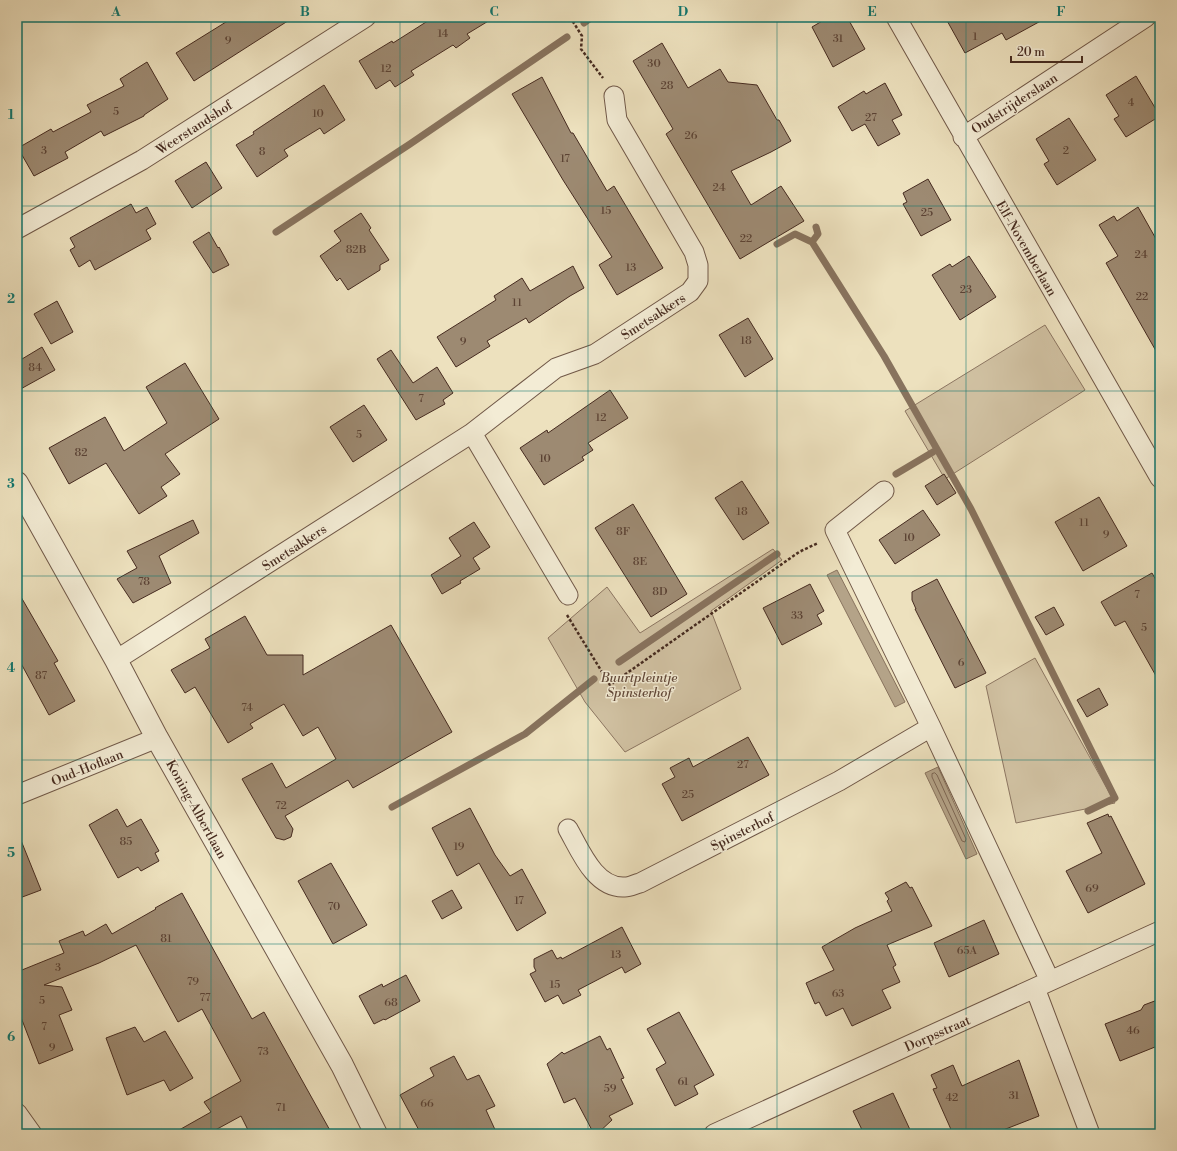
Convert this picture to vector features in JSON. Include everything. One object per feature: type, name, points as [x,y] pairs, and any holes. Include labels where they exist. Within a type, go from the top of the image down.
[{"type":"street","name":"Weerstandshof","points":[[17,229],[142,160],[366,17]]},
{"type":"street","name":"Elf-Novemberlaan","points":[[896,17],[963,137],[1160,478]]},
{"type":"street","name":"Oudstrijderslaan","points":[[963,137],[1146,17]]},
{"type":"street","name":"Smetsakkers","points":[[116,660],[472,433],[556,368],[596,354],[690,292],[698,281],[698,265],[694,252],[617,120],[614,96]]},
{"type":"street","points":[[472,433],[568,595]]},
{"type":"street","name":"Koning-Albertlaan","points":[[17,483],[116,660],[157,738],[342,1064],[376,1134]]},
{"type":"street","points":[[884,491],[835,530],[931,727],[1043,985],[1090,1134]]},
{"type":"street","name":"Spinsterhof","points":[[568,829],[589,866],[601,879],[611,885],[624,887],[640,883],[839,781],[931,727]]},
{"type":"street","name":"Oud-Hoflaan","points":[[17,796],[157,738]]},
{"type":"street","name":"Dorpsstraat","points":[[714,1134],[1160,931]]},
{"type":"street","points":[[17,1113],[32,1134]]},
{"type":"path","points":[[570,17],[582,36],[581,49],[614,96]]},
{"type":"path","points":[[568,595],[567,616],[610,685],[799,552],[837,534]]},
{"type":"green space","points":[[1045,325],[1085,390],[945,479],[905,411]]},
{"type":"green space","name":"Buurtpleintje Spinsterhof","points":[[773,549],[782,560],[711,611],[741,689],[625,752],[585,702],[548,638],[607,587],[640,633]]},
{"type":"green space","points":[[1035,658],[1115,803],[1016,823],[986,686]]},
{"type":"water","points":[[837,570],[905,702],[895,707],[827,575]]},
{"type":"water","points":[[938,767],[977,854],[966,859],[925,773]]},
{"type":"building","points":[[234,17],[294,17],[194,81],[176,53]]},
{"type":"building","points":[[434,17],[495,17],[467,34],[470,38],[456,48],[453,45],[411,71],[414,75],[395,87],[390,80],[376,89],[359,61],[392,41],[393,43]]},
{"type":"building","points":[[829,17],[847,17],[865,49],[833,67],[812,27]]},
{"type":"building","points":[[945,17],[1048,17],[1006,40],[1002,33],[965,53]]},
{"type":"building","points":[[662,43],[688,88],[720,69],[728,82],[757,85],[791,141],[731,171],[751,205],[781,186],[804,221],[740,259],[666,134],[673,129],[633,61]]},
{"type":"building","points":[[147,62],[168,99],[144,116],[104,136],[101,131],[65,152],[68,158],[34,176],[18,148],[51,129],[53,132],[91,112],[87,105],[124,86],[120,79]]},
{"type":"building","points":[[1136,76],[1160,116],[1126,137],[1114,119],[1119,116],[1106,95]]},
{"type":"building","points":[[542,77],[571,133],[573,133],[607,191],[614,186],[663,268],[617,295],[599,265],[612,257],[563,180],[512,94]]},
{"type":"building","points":[[885,83],[902,115],[892,120],[900,134],[878,146],[865,124],[852,131],[838,107],[864,91],[866,94]]},
{"type":"building","points":[[324,85],[345,120],[324,134],[320,128],[284,150],[288,156],[257,177],[236,145]]},
{"type":"building","points":[[1069,118],[1096,160],[1057,185],[1044,164],[1049,161],[1036,139]]},
{"type":"building","points":[[206,162],[222,188],[192,208],[175,181]]},
{"type":"building","points":[[928,179],[951,220],[921,236],[903,204],[907,202],[903,193]]},
{"type":"building","points":[[131,204],[136,213],[147,207],[156,224],[146,230],[151,239],[95,270],[90,260],[79,267],[70,250],[75,247],[70,238]]},
{"type":"building","points":[[1138,207],[1160,246],[1160,358],[1106,263],[1118,256],[1099,225],[1114,216],[1117,221]]},
{"type":"building","points":[[361,213],[371,228],[369,230],[389,260],[380,265],[380,270],[348,290],[340,278],[337,281],[320,256],[341,241],[334,231]]},
{"type":"building","points":[[209,232],[229,265],[213,273],[193,242]]},
{"type":"building","points":[[969,256],[996,297],[960,320],[932,275],[950,264],[952,267]]},
{"type":"building","points":[[573,266],[584,288],[529,323],[526,318],[487,341],[490,346],[456,367],[437,337],[496,300],[494,296],[522,278],[530,291]]},
{"type":"building","points":[[57,301],[73,332],[51,344],[34,314]]},
{"type":"building","points":[[748,318],[773,359],[745,377],[719,335]]},
{"type":"building","points":[[42,347],[55,370],[17,391],[17,362]]},
{"type":"building","points":[[391,350],[413,383],[437,367],[453,393],[443,400],[445,404],[416,420],[377,359]]},
{"type":"building","points":[[185,363],[219,419],[165,454],[180,474],[161,487],[167,496],[139,514],[106,463],[69,484],[49,448],[105,417],[124,451],[167,423],[146,387]]},
{"type":"building","points":[[610,390],[628,418],[588,443],[593,450],[582,457],[584,460],[544,485],[520,448],[547,430],[548,433]]},
{"type":"building","points":[[364,405],[387,440],[353,462],[330,427]]},
{"type":"building","points":[[944,474],[956,493],[937,505],[925,486]]},
{"type":"building","points":[[742,481],[769,523],[743,540],[715,498]]},
{"type":"building","points":[[1099,497],[1127,546],[1083,571],[1055,522]]},
{"type":"building","points":[[633,504],[687,594],[651,617],[595,528]]},
{"type":"building","points":[[923,510],[940,535],[895,564],[879,540]]},
{"type":"building","points":[[193,520],[199,533],[159,556],[171,583],[133,603],[117,579],[137,568],[127,551]]},
{"type":"building","points":[[474,522],[490,547],[473,558],[480,569],[460,581],[461,583],[442,594],[431,575],[461,556],[449,538]]},
{"type":"building","points":[[1152,573],[1160,587],[1160,683],[1125,621],[1115,626],[1101,602]]},
{"type":"building","points":[[937,579],[986,673],[955,688],[915,609],[912,600],[912,592]]},
{"type":"building","points":[[810,584],[824,611],[817,615],[822,624],[782,645],[763,608]]},
{"type":"building","points":[[17,590],[58,661],[54,663],[75,701],[49,715],[17,656]]},
{"type":"building","points":[[1054,607],[1064,625],[1046,635],[1035,617]]},
{"type":"building","points":[[245,616],[267,655],[303,655],[303,675],[391,625],[452,732],[353,788],[348,780],[285,816],[293,829],[291,837],[284,840],[276,838],[242,779],[272,763],[286,788],[336,759],[318,727],[303,736],[284,704],[250,724],[253,728],[228,743],[195,687],[185,693],[171,670],[210,648],[205,639]]},
{"type":"building","points":[[1099,688],[1108,705],[1087,717],[1077,700]]},
{"type":"building","points":[[748,737],[769,775],[682,821],[662,784],[675,777],[670,768],[689,758],[693,767]]},
{"type":"building","points":[[470,808],[495,855],[510,876],[522,869],[546,913],[517,931],[479,863],[457,876],[432,828]]},
{"type":"building","points":[[117,809],[127,827],[141,819],[159,851],[155,853],[159,861],[141,871],[138,867],[118,878],[89,825]]},
{"type":"building","points":[[1108,814],[1109,817],[1111,816],[1145,884],[1088,913],[1066,871],[1102,853],[1087,823]]},
{"type":"building","points":[[17,833],[41,890],[17,899]]},
{"type":"building","points":[[331,863],[367,925],[333,944],[298,881]]},
{"type":"building","points":[[906,882],[910,888],[912,887],[932,926],[887,945],[896,965],[893,967],[900,982],[882,990],[891,1008],[852,1026],[843,1008],[826,1016],[819,1002],[815,1004],[806,983],[834,970],[822,947],[855,928],[892,911],[887,901],[889,899],[885,893]]},
{"type":"building","points":[[452,890],[462,908],[442,919],[432,901]]},
{"type":"building","points":[[182,893],[252,1019],[264,1012],[332,1134],[250,1134],[241,1116],[208,1134],[172,1134],[211,1112],[204,1102],[241,1081],[202,1009],[178,1022],[136,945],[99,963],[44,985],[62,987],[72,1010],[59,1015],[73,1050],[39,1064],[17,1007],[17,972],[64,953],[59,941],[83,931],[85,936],[106,924],[112,934]]},
{"type":"building","points":[[984,920],[999,954],[949,977],[934,943]]},
{"type":"building","points":[[622,927],[641,964],[625,973],[622,967],[578,990],[581,995],[563,1004],[558,995],[545,1002],[530,974],[536,971],[534,967],[534,959],[552,950],[557,959],[561,957],[562,959]]},
{"type":"building","points":[[406,975],[420,1001],[385,1020],[384,1019],[374,1024],[359,996],[382,984],[383,987]]},
{"type":"building","points":[[1160,999],[1160,1045],[1120,1061],[1105,1024],[1141,1010],[1144,1005]]},
{"type":"building","points":[[679,1012],[714,1075],[694,1086],[698,1094],[675,1106],[656,1069],[666,1063],[647,1029]]},
{"type":"building","points":[[135,1027],[144,1042],[165,1031],[193,1078],[170,1091],[164,1080],[127,1095],[106,1038]]},
{"type":"building","points":[[600,1036],[607,1050],[610,1048],[624,1078],[621,1079],[633,1104],[609,1116],[612,1120],[597,1134],[594,1134],[575,1098],[564,1103],[547,1064],[562,1052],[564,1054]]},
{"type":"building","points":[[454,1056],[467,1080],[479,1075],[495,1106],[486,1110],[497,1134],[421,1134],[400,1095],[434,1076],[430,1068]]},
{"type":"building","points":[[1019,1060],[1039,1116],[993,1134],[953,1134],[933,1089],[937,1088],[931,1075],[953,1065],[962,1086]]},
{"type":"building","points":[[893,1093],[912,1134],[864,1134],[853,1111]]},
{"type":"waterway","points":[[584,23],[592,17]]},
{"type":"waterway","points":[[276,232],[410,144],[567,37]]},
{"type":"waterway","points":[[812,242],[818,234],[816,227]]},
{"type":"waterway","points":[[777,244],[795,234],[812,242],[884,356],[971,509],[1115,798],[1088,811]]},
{"type":"waterway","points":[[896,474],[933,452]]},
{"type":"waterway","points":[[619,662],[777,554]]},
{"type":"waterway","points":[[392,807],[525,734],[594,679]]}]
